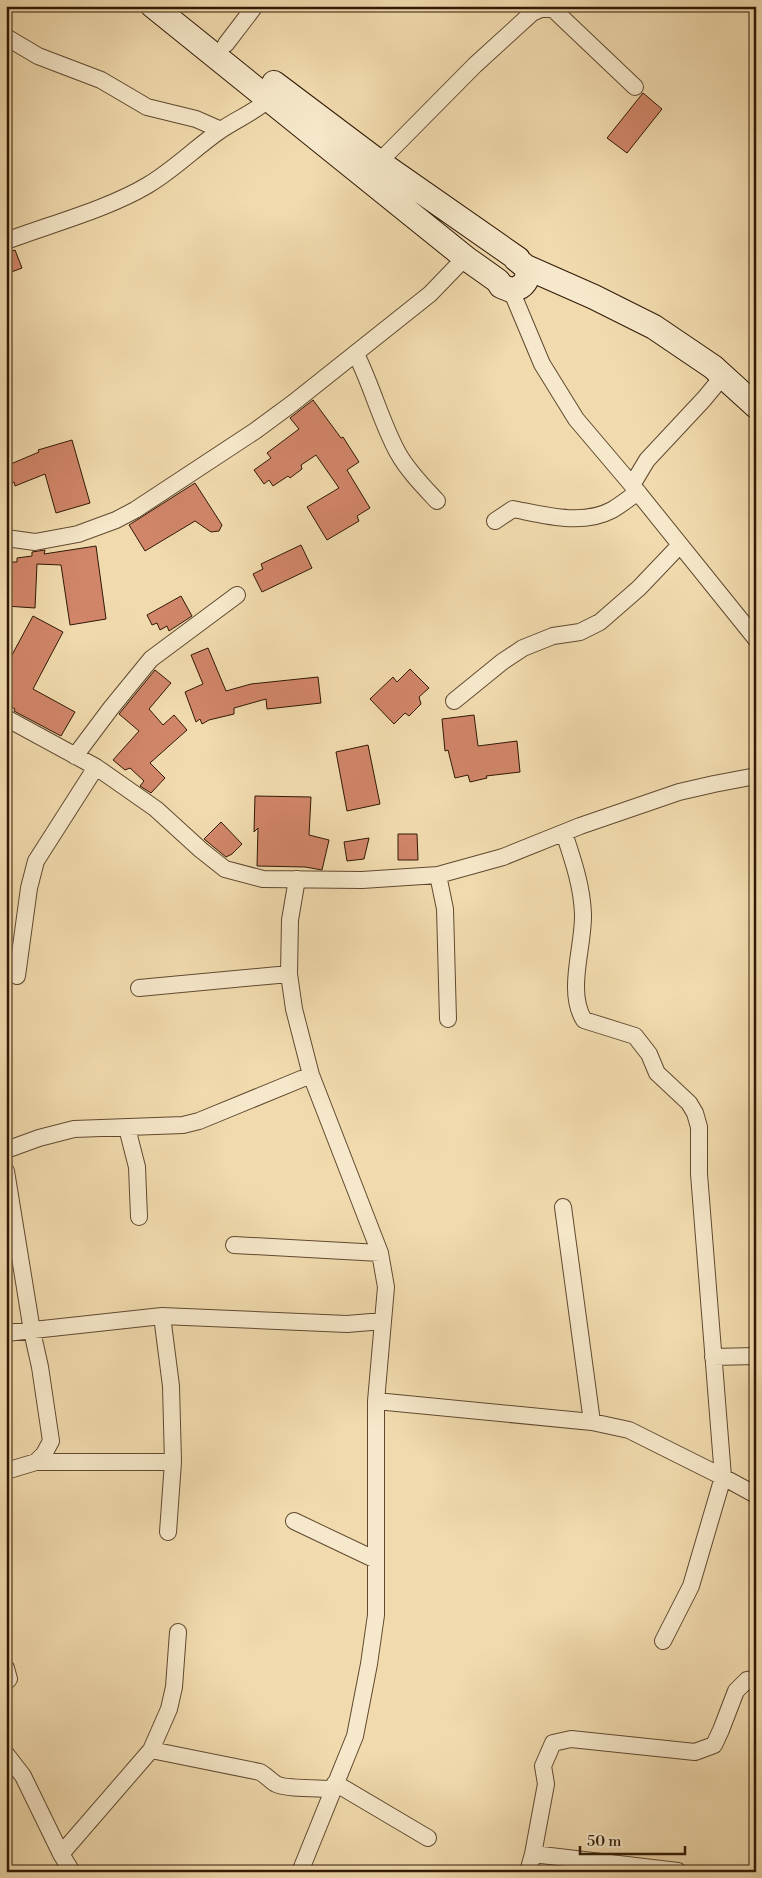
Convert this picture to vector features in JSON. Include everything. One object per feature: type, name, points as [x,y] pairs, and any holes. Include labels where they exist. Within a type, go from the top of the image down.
[{"type":"main road","points":[[153,6],[467,259],[505,286],[517,289],[525,282],[527,277],[522,263]]},
{"type":"main road","points":[[176,6],[379,162],[522,263],[654,328],[713,367],[756,406]]},
{"type":"street","points":[[226,44],[255,6]]},
{"type":"street","points":[[379,162],[475,65],[532,13],[543,8],[554,10],[635,87]]},
{"type":"street","points":[[10,44],[100,80],[147,107],[196,119],[221,130]]},
{"type":"street","points":[[6,241],[112,202],[147,185],[180,163],[221,130],[261,107],[270,99]]},
{"type":"street","points":[[6,538],[35,542],[78,534],[116,520],[255,431],[356,354],[430,294],[458,265],[467,259]]},
{"type":"street","points":[[505,286],[542,364],[576,419],[756,639]]},
{"type":"street","points":[[356,354],[399,456],[437,501]]},
{"type":"street","points":[[495,521],[513,509],[551,516],[584,518],[610,510],[635,489],[647,460],[723,376]]},
{"type":"street","points":[[454,701],[502,662],[523,648],[553,636],[580,632],[600,622],[639,588],[680,545]]},
{"type":"street","points":[[75,756],[151,659],[236,595]]},
{"type":"street","points":[[6,718],[96,767],[156,808],[200,850],[225,869],[263,879],[362,880],[438,875],[503,857],[679,792],[756,776]]},
{"type":"street","points":[[17,976],[29,888],[36,861],[96,767]]},
{"type":"street","points":[[564,833],[578,873],[583,915],[576,991],[580,1013],[584,1020],[635,1036],[649,1054],[658,1073],[689,1103],[695,1113],[699,1127],[698,1174],[722,1476],[691,1586],[663,1641]]},
{"type":"street","points":[[438,875],[445,909],[448,1018]]},
{"type":"street","points":[[297,879],[290,920],[289,974],[294,1009],[311,1075],[380,1253],[386,1287],[376,1401],[376,1615],[369,1664],[355,1736],[300,1872]]},
{"type":"street","points":[[139,988],[289,974]]},
{"type":"street","points":[[6,1150],[39,1138],[74,1129],[183,1125],[199,1121],[311,1075]]},
{"type":"street","points":[[127,1128],[137,1167],[139,1217]]},
{"type":"street","points":[[6,1171],[51,1441],[44,1454],[36,1462]]},
{"type":"street","points":[[563,1207],[592,1422]]},
{"type":"street","points":[[234,1246],[380,1253]]},
{"type":"street","points":[[6,1333],[162,1316],[347,1324],[383,1321]]},
{"type":"street","points":[[162,1316],[171,1386],[173,1462],[168,1532]]},
{"type":"street","points":[[713,1357],[756,1356]]},
{"type":"street","points":[[376,1401],[592,1422],[629,1430],[756,1495]]},
{"type":"street","points":[[6,1471],[36,1462],[173,1462]]},
{"type":"street","points":[[294,1521],[376,1560]]},
{"type":"street","points":[[61,1854],[151,1750],[169,1709],[174,1688],[178,1632]]},
{"type":"street","points":[[6,1668],[9,1679],[6,1682]]},
{"type":"street","points":[[528,1872],[546,1784],[543,1766],[553,1743],[571,1739],[695,1752],[714,1745],[736,1691],[748,1680],[756,1679]]},
{"type":"street","points":[[151,1750],[260,1772],[270,1777],[276,1784],[286,1787],[334,1786],[428,1838]]},
{"type":"street","points":[[6,1754],[24,1776],[61,1854],[72,1872]]},
{"type":"street","points":[[533,1854],[678,1871]]},
{"type":"building","points":[[643,93],[662,109],[627,153],[607,138]]},
{"type":"building","points":[[15,250],[22,268],[6,274],[6,253]]},
{"type":"building","points":[[313,400],[341,438],[343,437],[359,462],[347,470],[370,508],[357,516],[359,521],[327,540],[307,507],[339,488],[316,455],[301,465],[302,469],[290,478],[288,476],[273,486],[269,480],[264,484],[254,470],[271,458],[267,453],[299,429],[290,418]]},
{"type":"building","points":[[72,440],[90,503],[56,513],[45,474],[15,486],[14,482],[6,486],[6,466],[39,452],[38,450]]},
{"type":"building","points":[[195,483],[222,525],[219,531],[211,532],[195,521],[145,551],[129,525]]},
{"type":"building","points":[[301,545],[312,568],[262,592],[253,574],[263,569],[261,564]]},
{"type":"building","points":[[96,546],[106,619],[70,625],[61,565],[37,564],[35,608],[6,606],[8,562],[17,562],[17,558],[32,556],[32,552],[45,550],[44,554]]},
{"type":"building","points":[[181,596],[192,616],[169,631],[167,626],[160,630],[157,623],[152,625],[147,615]]},
{"type":"building","points":[[33,616],[63,632],[33,689],[75,712],[61,736],[14,711],[15,709],[6,704],[6,666]]},
{"type":"building","points":[[208,648],[226,691],[251,684],[318,677],[321,703],[267,709],[266,699],[234,708],[234,714],[209,720],[202,724],[200,719],[196,722],[185,692],[203,684],[191,655]]},
{"type":"building","points":[[410,669],[429,688],[419,697],[421,704],[409,716],[405,713],[394,724],[370,699],[393,677],[397,682]]},
{"type":"building","points":[[155,670],[171,683],[149,709],[163,725],[174,715],[187,730],[150,763],[165,778],[151,793],[140,786],[144,781],[130,768],[125,770],[113,760],[139,731],[119,714]]},
{"type":"building","points":[[474,715],[478,746],[517,741],[520,772],[486,776],[487,778],[470,782],[468,775],[455,778],[448,750],[445,751],[442,719]]},
{"type":"building","points":[[368,745],[380,804],[347,811],[336,752]]},
{"type":"building","points":[[255,796],[311,797],[309,835],[329,840],[322,870],[305,867],[257,866],[258,828],[254,832]]},
{"type":"building","points":[[221,822],[242,844],[226,857],[204,839]]},
{"type":"building","points":[[398,834],[417,834],[418,860],[398,860]]},
{"type":"building","points":[[369,838],[364,859],[347,861],[344,842]]}]
